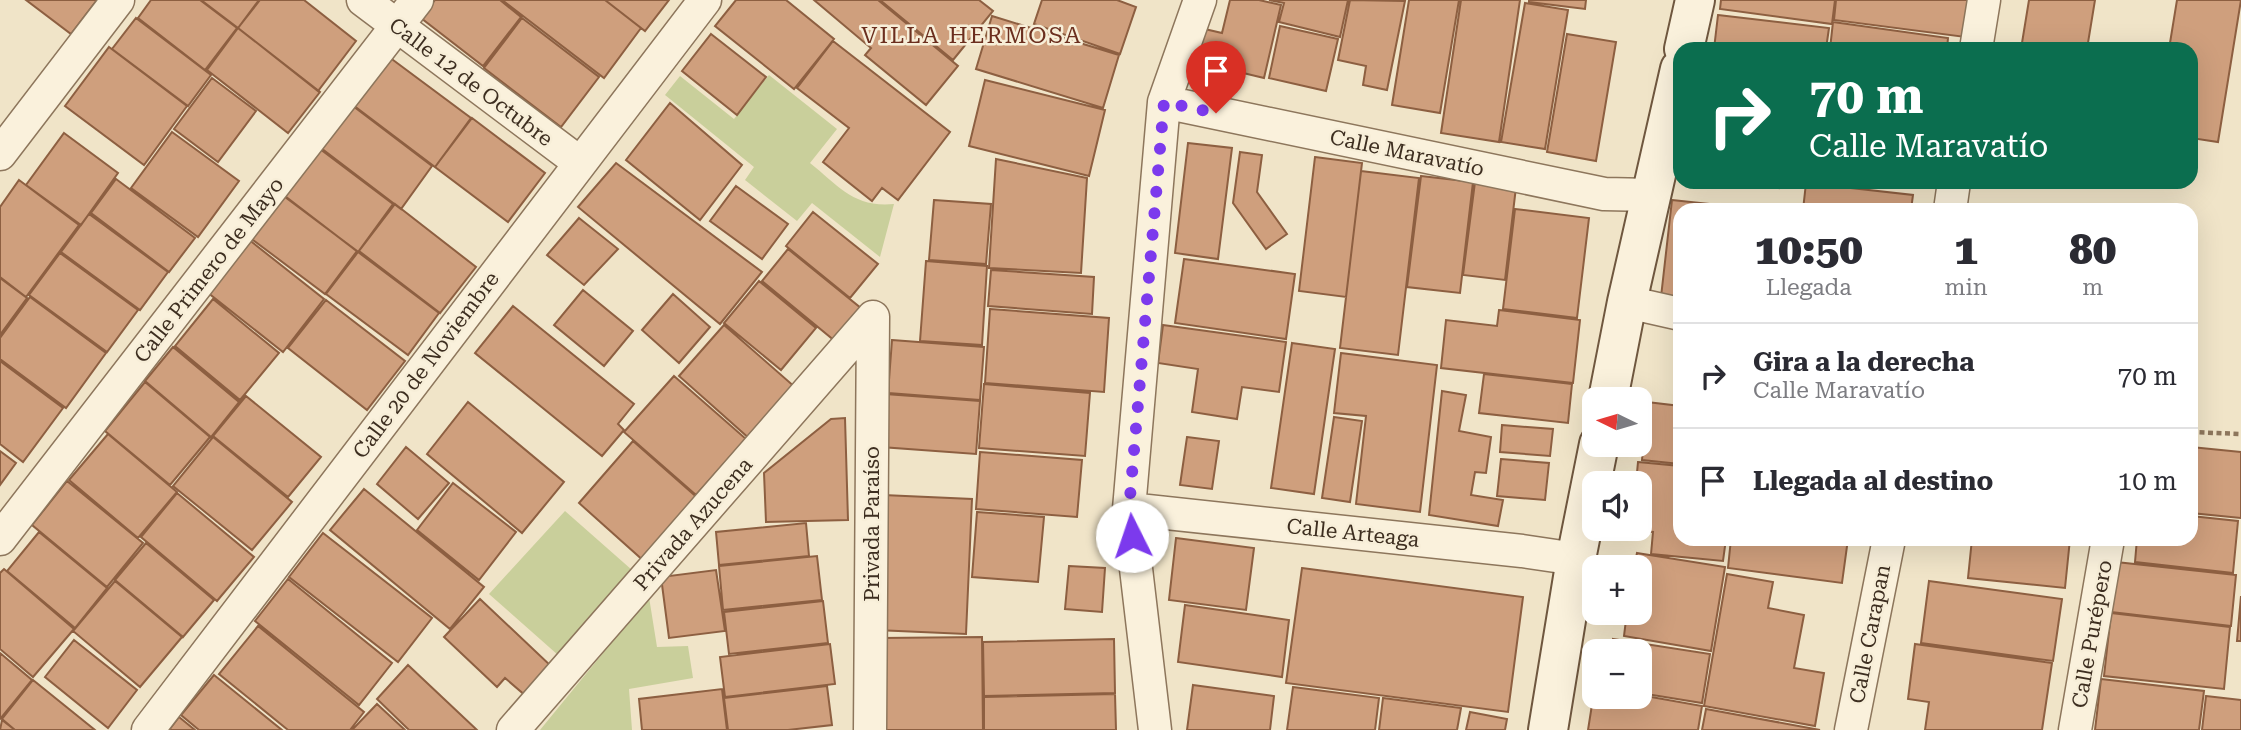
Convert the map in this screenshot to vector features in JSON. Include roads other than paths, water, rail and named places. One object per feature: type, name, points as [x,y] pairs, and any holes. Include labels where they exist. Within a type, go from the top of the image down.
[{"type":"street","points":[[0,154],[118,0]]},
{"type":"street","name":"Calle 12 de Octubre","points":[[363,0],[580,163]]},
{"type":"street","name":"Calle Primero de Mayo","points":[[0,539],[417,0]]},
{"type":"street","name":"Calle 20 de Noviembre","points":[[148,730],[705,0]]},
{"type":"street","points":[[1155,730],[1129,509],[1164,102],[1200,0]]},
{"type":"street","points":[[1686,42],[1695,0]]},
{"type":"street","points":[[1977,42],[1984,0]]},
{"type":"street","points":[[1610,387],[1673,100]]},
{"type":"street","name":"Calle Maravatío","points":[[1164,102],[1604,194],[1652,195]]},
{"type":"street","points":[[1627,302],[1673,312]]},
{"type":"street","name":"Privada Azucena","points":[[513,730],[873,317]]},
{"type":"street","name":"Privada Paraíso","points":[[870,730],[873,317]]},
{"type":"street","points":[[1548,730],[1576,559],[1596,457]]},
{"type":"street","name":"Calle Arteaga","points":[[1129,509],[1576,559]]},
{"type":"street","name":"Calle Carapan","points":[[1852,730],[1888,546]]},
{"type":"street","name":"Calle Purépero","points":[[2075,730],[2107,546]]},
{"type":"district","name":"VILLA HERMOSA","points":[[972,35]]}]
